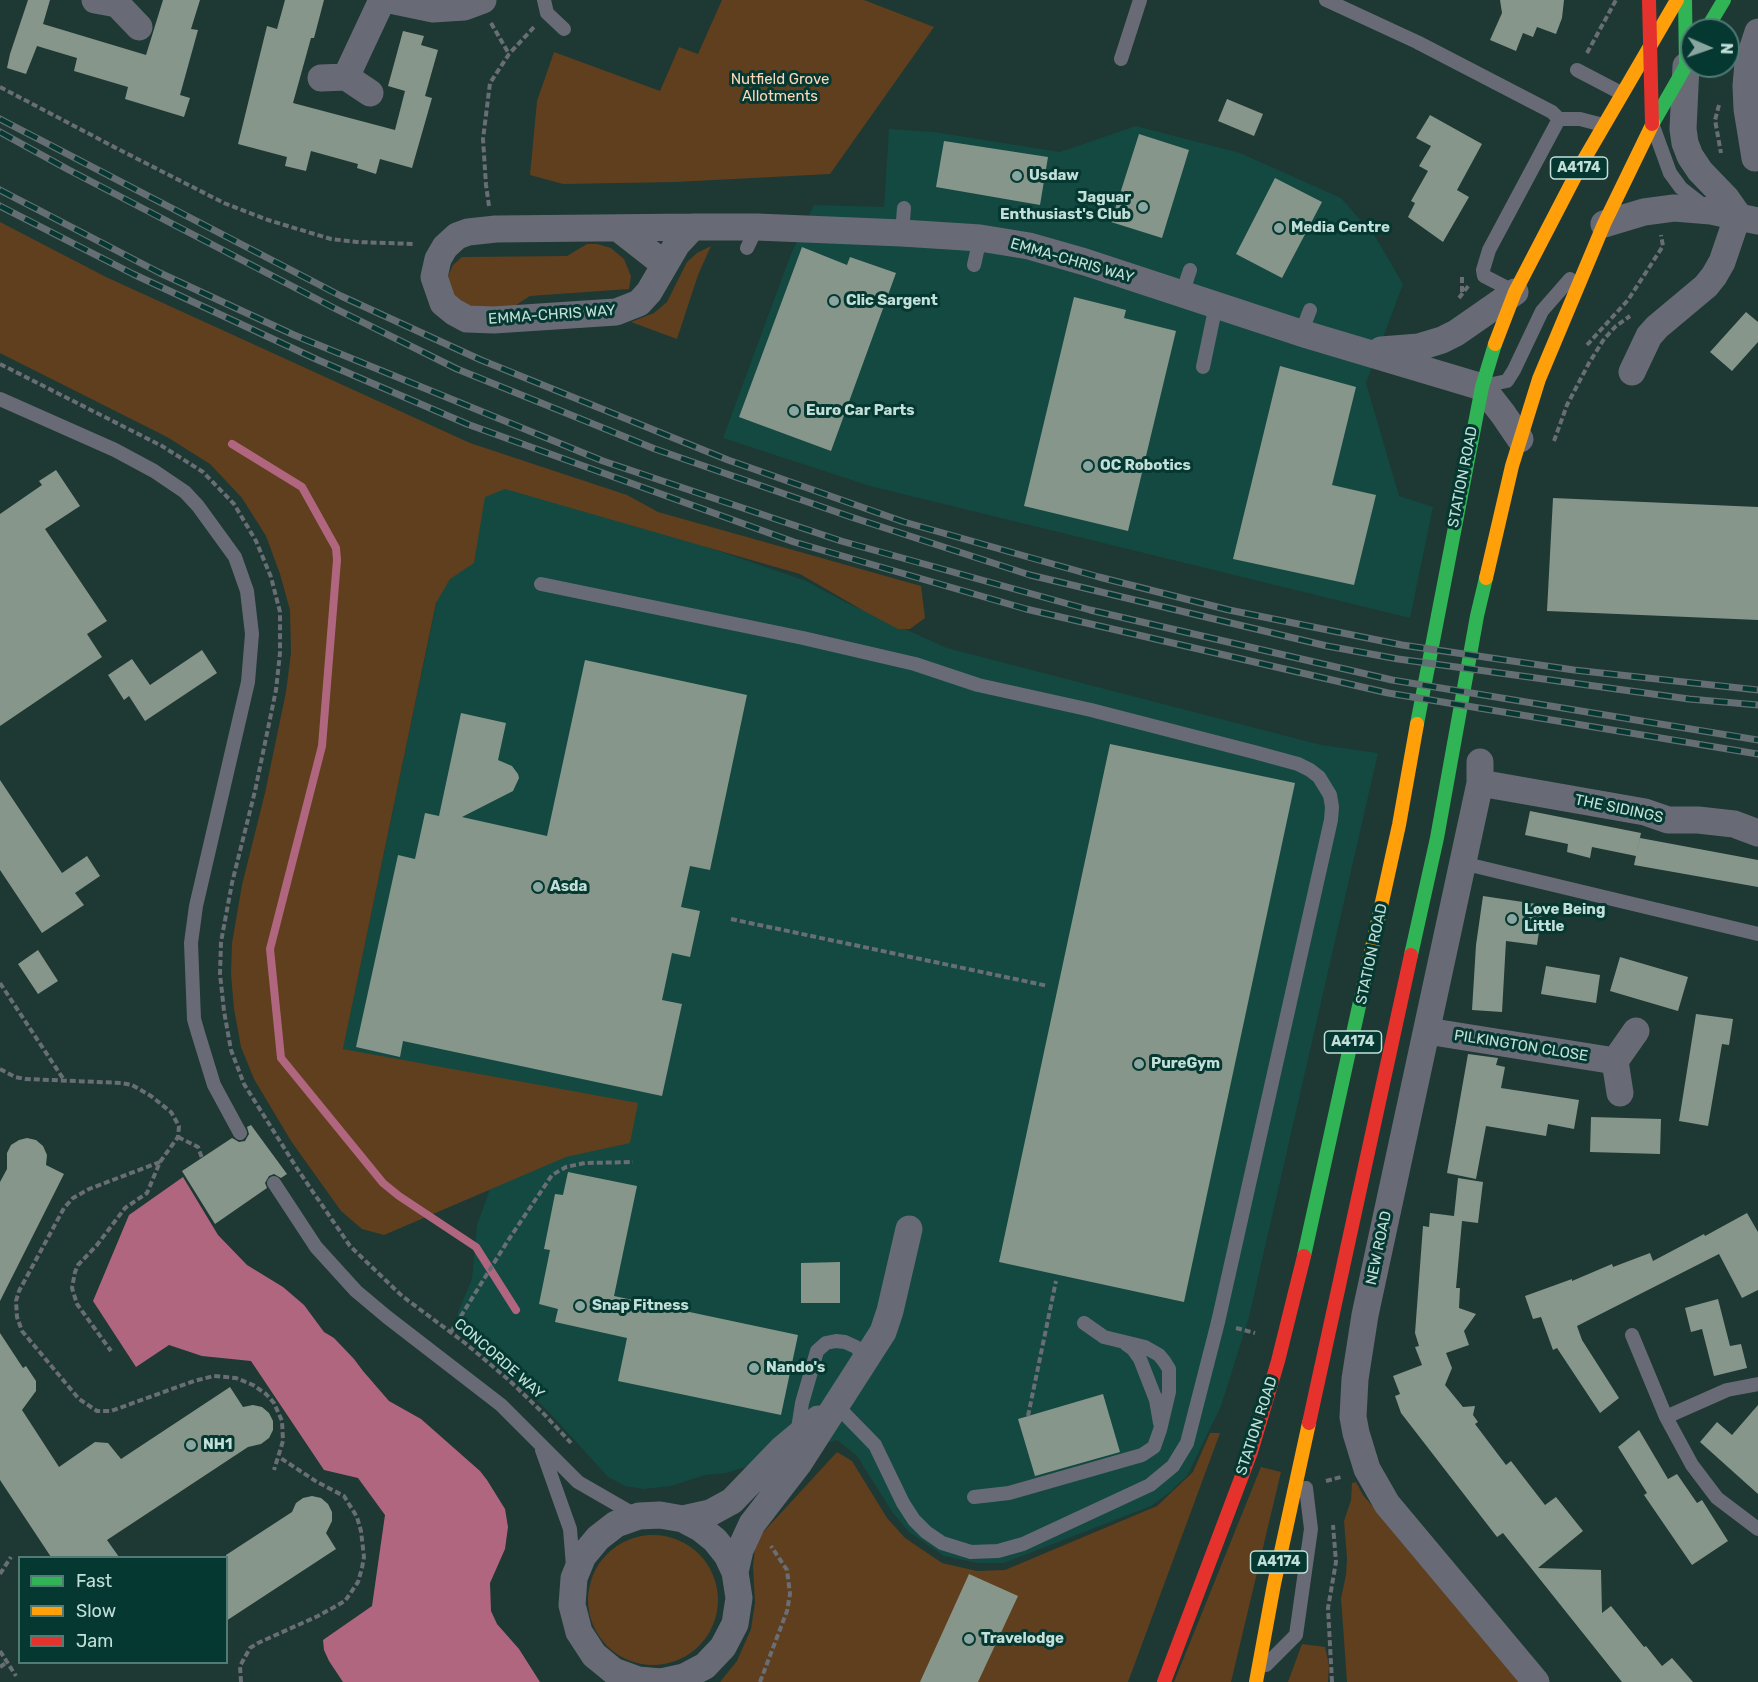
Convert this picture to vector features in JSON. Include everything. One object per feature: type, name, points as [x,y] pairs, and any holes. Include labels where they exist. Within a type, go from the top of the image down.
[{"type":"main road","points":[[1649,0],[1652,124]]},
{"type":"main road","name":"STATION ROAD","points":[[1164,1682],[1251,1452],[1293,1303],[1400,825],[1434,628],[1482,387],[1501,326],[1515,292],[1603,125],[1677,0]]},
{"type":"main road","points":[[1685,0],[1686,18]]},
{"type":"main road","points":[[1713,18],[1724,0]]},
{"type":"main road","name":"A4174","points":[[1257,1677],[1272,1593],[1437,838],[1477,616],[1520,439],[1539,379],[1604,224],[1652,124],[1680,76]]},
{"type":"street","points":[[370,93],[333,77],[382,0]]},
{"type":"street","points":[[390,0],[433,9],[464,7],[481,1]]},
{"type":"street","points":[[110,1],[139,27]]},
{"type":"street","points":[[1755,158],[1746,109],[1746,86],[1748,63],[1758,32]]},
{"type":"street","points":[[1687,78],[1683,129],[1690,156],[1700,171],[1748,218]]},
{"type":"street","points":[[1604,224],[1657,209],[1674,208],[1711,211],[1748,218]]},
{"type":"street","points":[[1632,372],[1649,336],[1706,286],[1748,218]]},
{"type":"street","name":"EMMA-CHRIS WAY","points":[[693,227],[677,244],[649,292],[639,303],[615,312],[549,324],[467,319],[443,303],[434,277],[438,259],[445,247],[457,236],[468,232],[496,229],[693,227],[752,238],[903,220],[980,238],[1029,246],[1069,248],[1186,282],[1216,305],[1305,321],[1368,352],[1482,387]]},
{"type":"street","points":[[618,228],[664,264]]},
{"type":"street","name":"EMMA-CHRIS WAY","points":[[1368,352],[1419,347],[1442,340],[1456,333],[1515,292]]},
{"type":"street","points":[[1482,387],[1520,439]]},
{"type":"street","name":"THE SIDINGS","points":[[1480,772],[1645,812],[1668,820],[1698,820],[1734,824],[1758,833]]},
{"type":"street","name":"NEW ROAD","points":[[1480,772],[1427,1031],[1365,1315],[1354,1389],[1353,1417],[1367,1468],[1387,1504],[1536,1682]]},
{"type":"street","name":"PILKINGTON CLOSE","points":[[1427,1031],[1615,1060]]},
{"type":"street","points":[[1620,1093],[1615,1060],[1636,1031]]},
{"type":"street","points":[[735,1572],[740,1550],[752,1524],[799,1463],[867,1359],[886,1323],[909,1229]]},
{"type":"street","points":[[683,1519],[710,1513],[732,1501],[782,1449],[836,1405]]},
{"type":"street","points":[[660,1515],[683,1519],[700,1528],[715,1540],[727,1555],[735,1572],[739,1598],[735,1624],[723,1647],[702,1674],[661,1682],[621,1677],[594,1655],[579,1632],[572,1605],[574,1578],[583,1556],[598,1538],[616,1524],[639,1516],[660,1515]]},
{"type":"lane","points":[[1121,59],[1140,0]]},
{"type":"lane","points":[[1326,0],[1417,42],[1552,111],[1559,119],[1580,119],[1603,125]]},
{"type":"lane","points":[[545,6],[564,29]]},
{"type":"lane","points":[[1576,70],[1621,93]]},
{"type":"lane","points":[[1515,292],[1484,276],[1483,270],[1490,250],[1559,119]]},
{"type":"lane","points":[[1652,124],[1670,173],[1688,195],[1711,211]]},
{"type":"lane","points":[[974,265],[980,238]]},
{"type":"lane","points":[[1482,387],[1507,381],[1542,310],[1593,252]]},
{"type":"lane","points":[[1203,367],[1216,305]]},
{"type":"lane","points":[[0,399],[115,450],[154,471],[185,492],[235,557],[247,591],[252,634],[248,682],[196,906],[190,944],[194,1019],[214,1085],[240,1133]]},
{"type":"lane","points":[[541,584],[803,638],[915,664],[978,685],[1091,710],[1254,752],[1298,764],[1310,770],[1318,777],[1330,795],[1331,820],[1218,1322],[1187,1443],[1173,1466],[1150,1485],[1023,1544],[998,1551],[971,1552],[942,1543],[914,1520],[903,1503],[875,1445],[836,1405]]},
{"type":"lane","points":[[1462,863],[1758,934]]},
{"type":"lane","points":[[273,1183],[316,1247],[356,1291],[501,1405],[578,1482],[639,1516]]},
{"type":"lane","points":[[974,1497],[1009,1493],[1142,1455],[1154,1448],[1170,1392],[1168,1369],[1164,1361],[1152,1350],[1104,1337],[1084,1323]]},
{"type":"lane","points":[[1632,1335],[1666,1417],[1692,1465],[1717,1498],[1758,1529]]},
{"type":"lane","points":[[1118,1340],[1133,1349],[1140,1359],[1156,1400],[1160,1430]]},
{"type":"lane","points":[[796,1437],[802,1403],[816,1351],[826,1343],[845,1342],[856,1347],[867,1359]]},
{"type":"lane","points":[[1666,1417],[1727,1390],[1758,1384]]},
{"type":"lane","points":[[540,1446],[570,1529],[574,1578]]},
{"type":"lane","points":[[1257,1677],[1296,1635],[1311,1529],[1303,1453]]},
{"type":"path","points":[[1576,70],[1616,0]]},
{"type":"path","points":[[481,1],[509,54]]},
{"type":"path","points":[[496,229],[486,185],[483,139],[490,83],[545,6]]},
{"type":"path","points":[[0,87],[224,203],[268,220],[331,238],[357,242],[415,244],[414,255]]},
{"type":"path","points":[[1581,351],[1628,300],[1663,246],[1659,224]]},
{"type":"path","points":[[1552,446],[1577,383],[1596,350],[1610,333],[1632,315]]},
{"type":"path","points":[[1603,328],[1610,333]]},
{"type":"path","points":[[731,919],[1048,986]]},
{"type":"path","points":[[0,983],[64,1081]]},
{"type":"path","points":[[0,1069],[26,1080],[121,1083],[142,1090],[171,1112],[178,1126],[178,1137],[160,1162],[147,1192],[125,1208],[97,1245],[78,1265],[73,1279],[73,1294],[77,1304],[111,1351]]},
{"type":"path","points":[[178,1137],[198,1147],[202,1158]]},
{"type":"path","points":[[160,1162],[89,1189],[73,1198],[64,1208],[15,1301],[22,1331],[78,1399],[97,1411],[111,1411],[205,1378],[228,1376],[253,1385],[274,1403],[282,1421],[283,1441],[274,1470]]},
{"type":"path","points":[[451,1332],[548,1180],[558,1171],[585,1163],[633,1162]]},
{"type":"path","name":"CONCORDE WAY","points":[[298,1170],[350,1246],[402,1296],[451,1332],[510,1381],[575,1449]]},
{"type":"path","points":[[1028,1416],[1056,1281]]},
{"type":"path","points":[[1234,1327],[1259,1334]]},
{"type":"path","points":[[241,1682],[240,1666],[250,1648],[258,1642],[318,1616],[345,1601],[358,1582],[364,1557],[357,1517],[344,1496],[317,1482],[279,1457]]},
{"type":"path","points":[[1326,1481],[1328,1491]]},
{"type":"path","points":[[1332,1521],[1336,1562],[1328,1608],[1332,1682]]},
{"type":"path","points":[[760,1682],[787,1611],[790,1594],[788,1570],[769,1543]]},
{"type":"path","points":[[0,1574],[11,1557]]},
{"type":"path","points":[[0,1651],[16,1676]]},
{"type":"path","points":[[0,1667],[7,1662]]},
{"type":"shaded area","points":[[1136,126],[1240,153],[1341,198],[1376,238],[1403,284],[1366,383],[1399,496],[1433,507],[1410,618],[870,486],[723,438],[791,254],[814,205],[884,207],[889,129],[934,132],[1060,152]]},
{"type":"shaded area","points":[[498,475],[806,581],[847,603],[947,648],[1321,745],[1378,753],[1249,1317],[1221,1406],[1187,1476],[1151,1506],[1004,1563],[977,1563],[944,1556],[909,1532],[893,1513],[857,1456],[837,1440],[726,1473],[705,1475],[671,1486],[644,1489],[625,1486],[608,1477],[548,1411],[493,1359],[457,1329],[458,1312],[472,1279],[477,1225],[490,1189],[343,1049],[454,519]]},
{"type":"shaded area","points":[[183,1177],[218,1235],[247,1265],[283,1287],[304,1305],[324,1332],[334,1338],[354,1359],[389,1401],[421,1419],[480,1471],[487,1480],[505,1509],[508,1527],[505,1549],[490,1583],[491,1611],[497,1624],[519,1649],[540,1682],[343,1682],[329,1661],[323,1640],[372,1606],[385,1515],[358,1478],[324,1470],[251,1361],[202,1356],[169,1345],[136,1367],[93,1301],[129,1215]]},
{"type":"green space","name":"Nutfield Grove Allotments","points":[[722,0],[864,0],[934,27],[830,174],[676,182],[563,184],[530,175],[537,101],[554,52],[660,91],[679,47],[698,54]]},
{"type":"green space","points":[[0,222],[106,277],[470,443],[627,495],[658,512],[921,586],[925,618],[910,629],[898,629],[800,574],[505,489],[485,497],[474,563],[450,579],[436,603],[343,1049],[638,1103],[630,1143],[566,1157],[384,1235],[362,1229],[341,1211],[291,1141],[254,1079],[241,1047],[231,974],[232,943],[242,885],[265,793],[286,692],[291,653],[290,610],[280,574],[266,536],[242,498],[210,464],[167,437],[0,353]]},
{"type":"green space","points":[[587,244],[611,248],[624,259],[631,276],[629,289],[530,296],[505,312],[457,303],[446,281],[453,265],[462,257],[567,256]]},
{"type":"green space","points":[[711,246],[698,275],[677,339],[631,322],[654,313],[667,302],[687,262],[697,253]]},
{"type":"green space","points":[[1210,1433],[1220,1433],[1128,1682],[720,1682],[737,1661],[751,1629],[755,1603],[753,1566],[756,1540],[837,1452],[852,1461],[887,1518],[905,1538],[942,1563],[977,1571],[1005,1570],[1157,1506],[1193,1472]]},
{"type":"green space","points":[[1261,1467],[1281,1472],[1231,1682],[1174,1682]]},
{"type":"green space","points":[[1356,1482],[1363,1495],[1523,1682],[1347,1682],[1341,1598],[1347,1558],[1344,1521],[1351,1500],[1352,1483]]},
{"type":"green space","points":[[653,1535],[678,1540],[699,1554],[713,1575],[718,1600],[713,1625],[699,1646],[678,1660],[653,1665],[628,1660],[607,1646],[593,1625],[588,1600],[593,1575],[607,1554],[628,1540]]},
{"type":"green space","points":[[1302,1644],[1325,1647],[1329,1665],[1328,1682],[1288,1682]]},
{"type":"building","points":[[28,0],[50,0],[43,24],[146,55],[163,0],[200,0],[191,29],[198,30],[180,95],[190,98],[184,117],[125,99],[128,87],[74,71],[77,58],[37,46],[26,74],[7,68]]},
{"type":"building","points":[[285,0],[324,0],[293,103],[395,130],[405,91],[388,86],[403,31],[424,36],[421,45],[438,50],[425,96],[432,98],[412,168],[380,159],[376,174],[357,168],[358,164],[311,151],[306,171],[285,166],[287,157],[238,144],[267,26],[277,29]]},
{"type":"building","points":[[1500,0],[1564,0],[1562,18],[1556,34],[1537,27],[1533,37],[1523,33],[1516,51],[1490,40],[1502,13]]},
{"type":"building","points":[[1227,99],[1263,114],[1254,136],[1218,121]]},
{"type":"building","points":[[1430,115],[1482,144],[1457,190],[1469,197],[1443,242],[1408,217],[1415,203],[1411,201],[1428,171],[1419,166],[1431,146],[1416,138]]},
{"type":"building","points":[[1139,134],[1189,150],[1162,238],[1111,222]]},
{"type":"building","points":[[944,141],[1048,157],[1040,205],[936,187]]},
{"type":"building","name":"Media Centre","points":[[1275,178],[1322,202],[1282,278],[1236,254]]},
{"type":"building","points":[[802,247],[847,265],[850,257],[896,273],[831,451],[739,417]]},
{"type":"building","points":[[1074,297],[1126,310],[1124,318],[1176,331],[1128,531],[1024,506]]},
{"type":"building","points":[[1746,312],[1758,322],[1758,342],[1732,371],[1710,352]]},
{"type":"building","points":[[1280,366],[1356,387],[1332,485],[1376,495],[1354,585],[1233,559]]},
{"type":"building","points":[[56,470],[80,506],[45,529],[107,621],[87,634],[102,657],[0,726],[0,514],[42,485],[39,481]]},
{"type":"building","points":[[1553,498],[1758,507],[1758,620],[1547,611]]},
{"type":"building","points":[[202,650],[217,673],[145,721],[129,696],[124,700],[108,675],[132,659],[150,685]]},
{"type":"building","name":"Asda","points":[[585,660],[747,695],[710,870],[690,866],[681,907],[700,911],[690,957],[672,953],[662,1000],[682,1004],[662,1096],[403,1041],[400,1057],[356,1047],[398,855],[415,859],[425,813],[439,816],[461,713],[506,723],[498,760],[512,766],[519,778],[513,791],[462,817],[547,836]]},
{"type":"building","points":[[1110,744],[1295,783],[1184,1302],[999,1262]]},
{"type":"building","points":[[0,780],[62,873],[87,856],[100,876],[75,893],[84,905],[42,933],[0,870]]},
{"type":"building","points":[[1530,811],[1641,833],[1636,856],[1592,847],[1590,858],[1567,852],[1568,844],[1525,835]]},
{"type":"building","points":[[1640,838],[1758,860],[1758,887],[1634,865]]},
{"type":"building","points":[[1483,896],[1543,905],[1537,945],[1506,941],[1502,1012],[1472,1010],[1476,945]]},
{"type":"building","points":[[38,950],[58,981],[38,994],[18,964]]},
{"type":"building","points":[[1620,957],[1688,977],[1678,1011],[1610,991]]},
{"type":"building","points":[[1546,966],[1600,975],[1596,1003],[1541,994]]},
{"type":"building","points":[[1696,1014],[1733,1019],[1729,1045],[1722,1044],[1708,1126],[1679,1121]]},
{"type":"building","points":[[1468,1054],[1498,1058],[1496,1065],[1505,1067],[1501,1088],[1579,1100],[1574,1129],[1548,1124],[1546,1136],[1486,1126],[1476,1179],[1447,1173]]},
{"type":"building","points":[[1591,1117],[1661,1119],[1660,1154],[1590,1152]]},
{"type":"building","points":[[251,1125],[287,1174],[281,1178],[274,1174],[269,1176],[265,1183],[267,1188],[215,1224],[182,1171],[232,1138],[239,1142],[245,1141],[249,1134],[247,1127]]},
{"type":"building","points":[[27,1138],[36,1140],[43,1146],[47,1155],[46,1165],[64,1174],[0,1301],[0,1182],[7,1169],[7,1153],[11,1145]]},
{"type":"building","points":[[568,1172],[637,1186],[614,1296],[798,1335],[781,1415],[618,1381],[627,1338],[555,1322],[558,1309],[539,1304],[550,1250],[544,1249],[555,1194],[563,1195]]},
{"type":"building","points":[[1458,1178],[1483,1182],[1478,1223],[1462,1221],[1456,1288],[1460,1288],[1459,1308],[1476,1314],[1464,1331],[1469,1345],[1446,1353],[1452,1368],[1445,1385],[1463,1407],[1475,1406],[1473,1415],[1478,1422],[1475,1424],[1506,1465],[1511,1461],[1545,1505],[1556,1497],[1583,1531],[1538,1568],[1601,1570],[1602,1613],[1611,1606],[1662,1666],[1672,1658],[1693,1682],[1622,1682],[1503,1533],[1497,1537],[1401,1413],[1395,1396],[1400,1394],[1393,1376],[1422,1365],[1415,1347],[1419,1346],[1415,1333],[1423,1226],[1429,1227],[1430,1213],[1454,1216]]},
{"type":"building","points":[[1747,1213],[1758,1232],[1758,1290],[1742,1298],[1719,1254],[1577,1326],[1582,1340],[1619,1398],[1600,1413],[1557,1348],[1553,1350],[1541,1317],[1533,1319],[1525,1296],[1572,1279],[1572,1281],[1612,1264],[1613,1267],[1650,1253],[1653,1261]]},
{"type":"building","points":[[840,1262],[840,1303],[801,1303],[801,1263]]},
{"type":"building","points":[[1718,1299],[1730,1346],[1741,1344],[1747,1368],[1714,1376],[1702,1329],[1691,1332],[1685,1308]]},
{"type":"building","name":"NH1","points":[[0,1333],[23,1368],[26,1366],[36,1381],[36,1391],[22,1410],[59,1467],[95,1442],[108,1443],[121,1459],[230,1387],[243,1407],[253,1405],[262,1407],[273,1421],[273,1430],[269,1438],[261,1444],[248,1447],[107,1540],[118,1556],[50,1556],[0,1480]]},
{"type":"building","points":[[1103,1394],[1120,1452],[1035,1476],[1018,1419]]},
{"type":"building","points":[[1758,1405],[1758,1494],[1700,1442],[1717,1422],[1732,1435]]},
{"type":"building","points":[[1639,1430],[1668,1479],[1677,1474],[1697,1503],[1702,1500],[1728,1541],[1692,1565],[1644,1495],[1647,1493],[1618,1447]]},
{"type":"building","points":[[312,1496],[321,1498],[328,1504],[332,1512],[332,1521],[326,1533],[336,1549],[228,1620],[228,1556],[226,1555],[292,1512],[296,1503]]},
{"type":"building","name":"Travelodge","points":[[969,1574],[1018,1596],[978,1682],[920,1682]]},
{"type":"waterway","points":[[232,444],[302,487],[336,548],[337,560],[322,746],[270,949],[281,1058],[383,1183],[476,1247],[516,1310]]},
{"type":"railway","points":[[0,119],[341,296],[481,360],[728,460],[904,522],[1099,577],[1229,610],[1402,645],[1574,670],[1758,690]]},
{"type":"railway","points":[[0,132],[334,308],[457,369],[655,449],[851,517],[1030,575],[1327,646],[1398,659],[1689,699],[1758,705]]},
{"type":"railway","points":[[0,190],[160,273],[294,335],[603,461],[841,541],[1090,610],[1392,680],[1758,740]]},
{"type":"railway","points":[[0,206],[133,274],[318,360],[467,424],[794,542],[1026,609],[1388,693],[1758,754]]},
{"type":"traffic: fast","points":[[1685,0],[1685,18]]},
{"type":"traffic: fast","points":[[1713,18],[1724,0]]},
{"type":"traffic: fast","points":[[1653,123],[1680,76]]},
{"type":"traffic: fast","points":[[1417,724],[1482,387],[1495,344]]},
{"type":"traffic: fast","points":[[1411,955],[1437,838],[1477,616],[1486,578]]},
{"type":"traffic: fast","points":[[1304,1256],[1363,988]]},
{"type":"traffic: slow","points":[[1495,344],[1515,292],[1582,163],[1677,0]]},
{"type":"traffic: slow","points":[[1486,578],[1512,466],[1539,379],[1604,224],[1653,123]]},
{"type":"traffic: slow","points":[[1363,988],[1399,825],[1417,724]]},
{"type":"traffic: slow","points":[[1256,1682],[1274,1584],[1309,1423]]},
{"type":"traffic: jam","points":[[1649,0],[1652,124]]},
{"type":"traffic: jam","points":[[1309,1423],[1411,955]]},
{"type":"traffic: jam","points":[[1164,1682],[1251,1452],[1278,1361],[1304,1256]]},
{"type":"place","name":"Usdaw","points":[[1017,176]]},
{"type":"place","name":"Jaguar Enthusiast's Club","points":[[1143,207]]},
{"type":"place","name":"Media Centre","points":[[1279,228]]},
{"type":"place","name":"Clic Sargent","points":[[834,301]]},
{"type":"place","name":"Euro Car Parts","points":[[794,411]]},
{"type":"place","name":"OC Robotics","points":[[1088,466]]},
{"type":"place","name":"Asda","points":[[538,887]]},
{"type":"place","name":"Love Being Little","points":[[1512,919]]},
{"type":"place","name":"PureGym","points":[[1139,1064]]},
{"type":"place","name":"Snap Fitness","points":[[580,1306]]},
{"type":"place","name":"Nando's","points":[[754,1368]]},
{"type":"place","name":"NH1","points":[[191,1445]]},
{"type":"place","name":"Travelodge","points":[[969,1639]]}]
